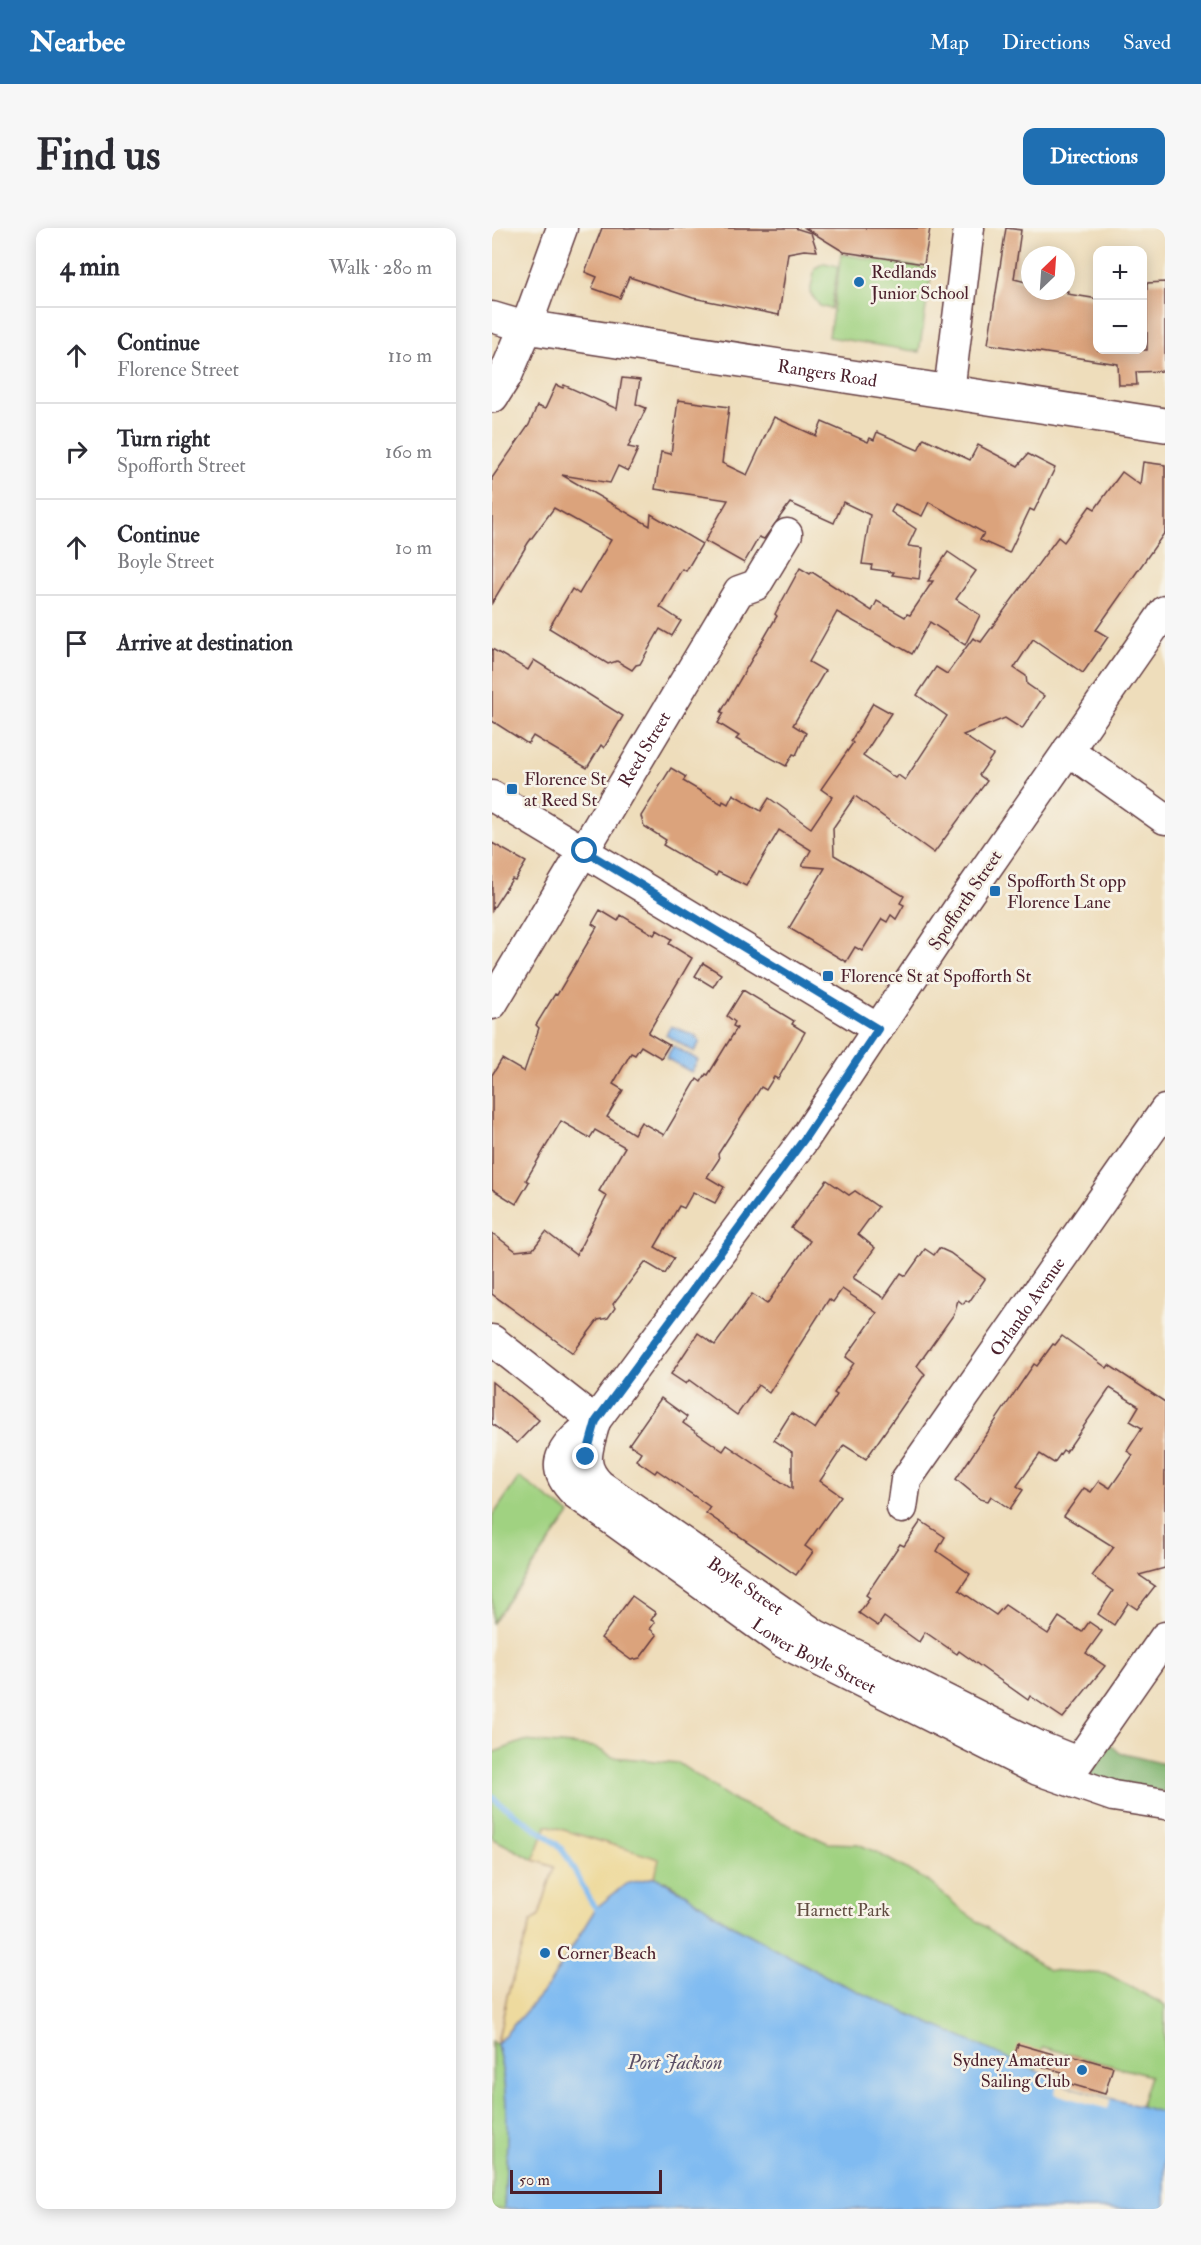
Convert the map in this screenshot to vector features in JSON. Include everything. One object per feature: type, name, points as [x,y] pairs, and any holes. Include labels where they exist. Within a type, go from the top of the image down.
[{"type":"main road","name":"Rangers Road","points":[[525,327],[1165,425]]},
{"type":"main road","points":[[492,396],[506,374],[525,327]]},
{"type":"street","points":[[525,327],[562,228]]},
{"type":"street","points":[[949,392],[969,228]]},
{"type":"street","name":"Rangers Road","points":[[492,317],[525,327]]},
{"type":"street","name":"Reed Street","points":[[492,1004],[739,591],[756,585],[787,534]]},
{"type":"street","name":"Spofforth Street","points":[[596,1421],[805,1138],[1068,750],[1164,616]]},
{"type":"street","points":[[1068,750],[1165,819]]},
{"type":"street","points":[[492,796],[878,1029]]},
{"type":"street","name":"Orlando Avenue","points":[[902,1508],[906,1480],[1165,1110]]},
{"type":"street","points":[[492,1340],[596,1421]]},
{"type":"street","name":"Boyle Street","points":[[596,1421],[586,1457],[590,1475],[600,1485],[816,1635],[1038,1746],[1078,1761],[1165,1637]]},
{"type":"street","name":"Lower Boyle Street","points":[[596,1421],[570,1441],[559,1466],[563,1481],[575,1493],[782,1642],[1038,1770],[1113,1796],[1165,1804]]},
{"type":"green space","points":[[841,254],[932,269],[919,352],[829,337]]},
{"type":"green space","points":[[824,263],[838,266],[831,309],[820,306],[810,293],[815,268]]},
{"type":"green space","points":[[519,1477],[570,1514],[492,1623],[492,1517]]},
{"type":"green space","name":"Harnett Park","points":[[524,1741],[595,1747],[612,1757],[678,1763],[732,1799],[828,1843],[858,1844],[928,1881],[964,1912],[1048,1970],[1107,1974],[1165,2005],[1165,2113],[1140,2107],[1150,2076],[1043,2047],[1035,2072],[833,1980],[730,1924],[671,1884],[655,1877],[658,1859],[547,1825],[534,1860],[492,1838],[492,1753]]},
{"type":"green space","points":[[1107,1741],[1120,1753],[1165,1764],[1165,1792],[1089,1777]]},
{"type":"green space","points":[[492,2042],[497,2044],[506,2106],[504,2209],[492,2209]]},
{"type":"sand","name":"Corner Beach","points":[[547,1825],[659,1859],[655,1877],[626,1884],[596,1908],[549,1985],[497,2044],[507,1996],[531,1922],[539,1916],[554,1867],[534,1860]]},
{"type":"water","points":[[671,1026],[696,1036],[700,1042],[694,1052],[666,1035]]},
{"type":"water","points":[[673,1046],[698,1060],[691,1072],[666,1058]]},
{"type":"water","name":"Port Jackson","points":[[655,1877],[686,1894],[730,1924],[833,1980],[1050,2077],[1054,2083],[1165,2113],[1165,2209],[504,2209],[506,2106],[497,2044],[549,1985],[596,1908],[626,1884]]},
{"type":"pier","points":[[1054,2083],[1111,2099],[1108,2109],[1055,2094]]},
{"type":"building","points":[[602,228],[795,228],[811,233],[817,251],[804,250],[788,253],[779,315],[693,298],[629,277],[620,298],[592,288],[597,277],[585,272]]},
{"type":"building","points":[[805,228],[930,228],[924,264],[844,252]]},
{"type":"building","points":[[1006,228],[1021,230],[1014,279],[1021,281],[1021,300],[1075,300],[1075,295],[1093,298],[1093,354],[1147,354],[1147,283],[1165,282],[1165,371],[1136,372],[1137,385],[1119,385],[1118,364],[988,344]]},
{"type":"building","points":[[622,378],[640,380],[636,404],[646,408],[628,447],[638,449],[628,471],[618,466],[610,483],[562,475],[650,526],[651,514],[702,544],[686,571],[682,569],[660,607],[681,621],[672,636],[660,629],[640,664],[632,670],[617,661],[608,664],[549,628],[572,589],[579,594],[611,540],[554,508],[528,543],[492,603],[492,478],[529,425],[537,406],[545,409],[556,385],[563,388],[564,385],[617,409]]},
{"type":"building","points":[[678,400],[729,407],[722,463],[747,475],[774,417],[816,436],[822,422],[868,442],[870,438],[874,440],[877,432],[918,450],[924,438],[970,460],[978,445],[1018,466],[1028,454],[1055,468],[1034,511],[1030,509],[1009,553],[980,540],[984,533],[929,502],[922,516],[895,504],[891,512],[916,529],[908,546],[923,548],[919,579],[892,575],[894,572],[871,569],[872,565],[862,564],[870,515],[843,502],[834,523],[790,503],[764,539],[759,537],[744,563],[705,541],[728,500],[655,489],[661,452],[671,454]]},
{"type":"building","points":[[1143,462],[1165,465],[1165,532],[1096,630],[1108,637],[1083,673],[1033,639],[1014,668],[1026,676],[1027,684],[1044,696],[1022,729],[1005,718],[963,735],[993,755],[979,775],[987,781],[934,853],[855,796],[833,828],[834,855],[904,896],[900,903],[904,905],[896,919],[891,915],[887,922],[882,919],[862,951],[855,947],[846,962],[789,928],[825,868],[802,866],[811,850],[779,830],[746,886],[718,872],[716,876],[663,845],[666,840],[644,826],[641,816],[671,768],[686,777],[683,781],[722,804],[723,801],[728,804],[733,794],[761,811],[769,798],[811,828],[832,797],[821,789],[853,743],[851,741],[873,703],[891,713],[863,756],[895,778],[898,775],[905,780],[947,716],[917,695],[936,667],[947,674],[973,638],[981,642],[1058,537],[1064,542],[1090,506],[1095,509],[1122,472],[1140,485]]},
{"type":"building","points":[[948,552],[976,571],[956,599],[980,615],[965,645],[930,622],[912,654],[837,612],[809,662],[825,671],[793,725],[806,733],[796,755],[793,754],[786,766],[736,739],[739,736],[718,723],[724,713],[721,712],[777,616],[775,614],[800,568],[810,574],[812,572],[872,611],[877,601],[905,617],[907,614],[910,615],[933,581],[928,581]]},
{"type":"building","points":[[492,649],[528,670],[534,660],[623,716],[604,748],[601,745],[587,768],[533,736],[528,744],[492,721]]},
{"type":"building","points":[[492,843],[526,862],[492,910]]},
{"type":"building","points":[[600,910],[618,921],[621,915],[654,935],[657,930],[672,939],[669,944],[692,958],[648,1033],[669,1045],[661,1058],[641,1046],[635,1055],[631,1053],[613,1084],[623,1090],[607,1117],[634,1134],[641,1122],[664,1135],[697,1079],[701,1082],[706,1074],[708,1075],[737,1028],[733,1026],[735,1022],[727,1016],[743,990],[794,1021],[792,1024],[805,1032],[778,1079],[774,1077],[766,1090],[761,1087],[718,1154],[719,1159],[707,1177],[724,1187],[715,1203],[693,1192],[684,1208],[679,1206],[655,1247],[674,1258],[665,1274],[645,1262],[613,1304],[615,1308],[608,1318],[598,1320],[573,1353],[492,1294],[492,1233],[516,1251],[533,1249],[546,1232],[576,1255],[607,1196],[599,1191],[625,1147],[595,1130],[590,1138],[561,1121],[526,1180],[529,1182],[516,1204],[492,1189],[492,1075],[502,1059],[524,1072],[539,1028],[536,1025],[555,994],[557,995],[597,927],[592,924]]},
{"type":"building","points":[[703,963],[721,974],[713,987],[695,976]]},
{"type":"building","points":[[827,1180],[849,1195],[855,1191],[878,1207],[858,1234],[875,1248],[853,1278],[884,1298],[901,1273],[906,1276],[925,1249],[934,1255],[939,1248],[950,1253],[985,1279],[969,1302],[966,1300],[963,1304],[958,1300],[954,1314],[917,1366],[925,1374],[866,1459],[844,1445],[820,1481],[841,1496],[805,1546],[813,1552],[796,1575],[706,1513],[710,1507],[657,1470],[655,1473],[636,1460],[641,1452],[629,1444],[661,1398],[687,1417],[683,1423],[723,1451],[727,1445],[792,1489],[792,1452],[774,1440],[791,1413],[815,1429],[837,1395],[834,1393],[854,1363],[846,1357],[877,1313],[842,1289],[833,1302],[829,1299],[769,1393],[758,1385],[737,1415],[689,1380],[686,1384],[671,1374],[698,1333],[715,1345],[752,1294],[767,1304],[810,1241],[791,1228]]},
{"type":"building","points":[[1062,1336],[1107,1368],[1109,1365],[1165,1402],[1165,1568],[1139,1575],[1155,1586],[1137,1609],[1128,1603],[1114,1625],[1098,1614],[1113,1591],[1092,1576],[1114,1547],[1064,1516],[1084,1488],[1091,1492],[1099,1481],[1110,1488],[1133,1455],[1127,1451],[1142,1428],[1130,1421],[1139,1406],[1110,1388],[1066,1452],[1063,1450],[1054,1463],[1040,1454],[1017,1486],[1023,1490],[1010,1509],[991,1496],[988,1501],[980,1499],[956,1479],[1034,1364],[1037,1366]]},
{"type":"building","points":[[492,1382],[539,1420],[517,1443],[492,1424]]},
{"type":"building","points":[[921,1521],[945,1537],[937,1551],[970,1574],[959,1590],[996,1615],[1005,1605],[1048,1634],[1059,1617],[1082,1632],[1089,1622],[1102,1631],[1086,1653],[1105,1666],[1063,1718],[1030,1696],[1028,1700],[959,1651],[957,1654],[925,1632],[919,1642],[884,1617],[878,1626],[859,1613],[870,1598],[866,1595],[900,1544],[904,1546]]},
{"type":"building","points":[[632,1596],[656,1613],[651,1620],[655,1622],[650,1629],[657,1635],[640,1658],[631,1660],[601,1638]]},
{"type":"building","name":"Sydney Amateur Sailing Club","points":[[1018,2044],[1067,2058],[1068,2054],[1113,2067],[1105,2094],[1060,2081],[1062,2072],[1014,2058]]},
{"type":"waterway","points":[[492,1797],[560,1848],[596,1908]]},
{"type":"place","name":"Redlands Junior School","points":[[859,282]]},
{"type":"place","name":"Florence St at Reed St","points":[[512,789]]},
{"type":"place","name":"Spofforth St opp Florence Lane","points":[[995,891]]},
{"type":"place","name":"Florence St at Spofforth St","points":[[828,976]]},
{"type":"place","name":"Corner Beach","points":[[545,1953]]},
{"type":"place","name":"Sydney Amateur Sailing Club","points":[[1082,2070]]},
{"type":"route","points":[[585,851],[878,1029],[805,1138],[596,1421],[586,1457]]}]
